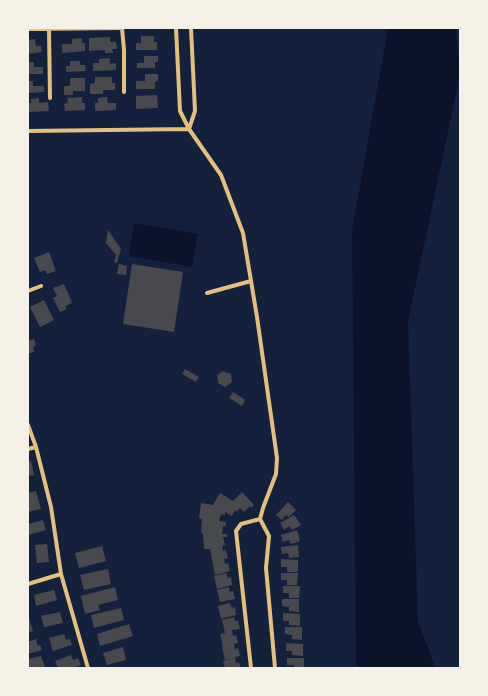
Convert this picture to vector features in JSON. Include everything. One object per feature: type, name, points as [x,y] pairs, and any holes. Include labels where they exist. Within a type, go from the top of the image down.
[{"type":"street","points":[[49,28],[50,98]]},
{"type":"street","points":[[28,29],[121,28],[124,50],[124,92]]},
{"type":"street","points":[[176,28],[180,111],[189,129],[221,175],[243,233],[257,317],[278,458],[276,474],[262,508],[260,519],[269,536],[266,568],[275,668]]},
{"type":"street","points":[[189,129],[195,111],[191,28]]},
{"type":"street","points":[[28,132],[189,129]]},
{"type":"street","points":[[207,293],[251,281]]},
{"type":"street","points":[[28,291],[41,286]]},
{"type":"street","points":[[28,425],[36,447],[52,508],[61,574],[88,668]]},
{"type":"street","points":[[28,449],[36,447]]},
{"type":"street","points":[[250,668],[236,531],[241,524],[260,519]]},
{"type":"street","points":[[28,584],[61,574]]},
{"type":"water","points":[[388,28],[456,28],[460,75],[408,321],[418,622],[436,668],[358,668],[356,663],[352,230]]},
{"type":"water","points":[[134,223],[198,234],[192,267],[129,256]]},
{"type":"building","points":[[141,36],[154,36],[154,42],[157,42],[157,50],[136,50],[136,43],[141,43]]},
{"type":"building","points":[[110,37],[110,42],[116,42],[117,49],[112,49],[113,53],[105,53],[105,50],[89,51],[89,38]]},
{"type":"building","points":[[82,38],[82,43],[85,43],[85,51],[62,53],[62,44],[72,44],[72,39]]},
{"type":"building","points":[[35,39],[36,46],[41,46],[42,52],[28,54],[28,40]]},
{"type":"building","points":[[144,56],[158,56],[158,62],[155,62],[155,68],[137,68],[137,63],[144,63]]},
{"type":"building","points":[[110,58],[110,64],[116,63],[116,70],[93,71],[93,63],[99,63],[99,59]]},
{"type":"building","points":[[70,61],[80,61],[80,65],[85,65],[86,71],[66,72],[66,66],[70,66]]},
{"type":"building","points":[[28,62],[34,62],[34,67],[43,67],[43,74],[28,74]]},
{"type":"building","points":[[145,74],[158,74],[158,81],[155,82],[155,89],[136,89],[136,81],[145,81]]},
{"type":"building","points":[[95,77],[112,77],[112,83],[115,83],[115,90],[103,90],[103,94],[90,94],[90,84],[95,83]]},
{"type":"building","points":[[70,78],[85,78],[85,91],[73,91],[73,95],[64,95],[64,86],[70,86]]},
{"type":"building","points":[[28,81],[33,81],[33,86],[44,86],[44,92],[28,93]]},
{"type":"building","points":[[157,95],[158,108],[136,109],[136,96]]},
{"type":"building","points":[[82,97],[82,103],[85,103],[85,110],[65,111],[64,104],[68,103],[67,98]]},
{"type":"building","points":[[107,97],[108,103],[116,103],[116,110],[95,111],[95,103],[98,103],[98,98]]},
{"type":"building","points":[[39,98],[39,103],[48,102],[49,111],[28,112],[28,103],[31,103],[31,99]]},
{"type":"building","points":[[108,230],[121,249],[117,263],[114,262],[116,255],[106,243]]},
{"type":"building","points":[[49,252],[56,271],[47,274],[45,270],[40,272],[34,258]]},
{"type":"building","points":[[119,264],[127,266],[126,275],[117,274]]},
{"type":"building","points":[[132,264],[183,272],[174,332],[123,324]]},
{"type":"building","points":[[64,284],[72,303],[65,306],[67,309],[60,312],[53,298],[57,296],[53,288]]},
{"type":"building","points":[[44,300],[54,320],[40,327],[30,307]]},
{"type":"building","points":[[34,339],[36,346],[33,347],[34,352],[28,354],[28,341]]},
{"type":"building","points":[[185,369],[199,377],[196,382],[182,374]]},
{"type":"building","points":[[223,371],[231,374],[232,382],[225,387],[218,383],[217,375]]},
{"type":"building","points":[[233,392],[245,400],[242,406],[229,398]]},
{"type":"building","points":[[28,461],[31,461],[34,475],[28,476]]},
{"type":"building","points":[[36,491],[41,509],[28,512],[28,493]]},
{"type":"building","points":[[242,492],[254,505],[251,508],[250,506],[244,512],[240,508],[237,512],[235,510],[232,516],[225,512],[225,515],[221,514],[219,521],[226,522],[226,526],[223,526],[222,534],[227,534],[227,537],[223,537],[225,545],[222,546],[223,551],[226,550],[228,558],[224,559],[225,564],[228,563],[230,571],[215,575],[210,549],[204,549],[203,534],[201,533],[202,519],[199,518],[201,503],[213,505],[220,493],[233,501]]},
{"type":"building","points":[[288,502],[296,510],[289,517],[286,515],[282,520],[276,515]]},
{"type":"building","points":[[294,515],[301,525],[292,530],[289,526],[284,530],[280,523]]},
{"type":"building","points":[[43,520],[46,530],[28,535],[28,524]]},
{"type":"building","points":[[297,530],[300,541],[291,544],[289,540],[283,542],[281,535]]},
{"type":"building","points":[[47,544],[49,562],[37,563],[35,545]]},
{"type":"building","points":[[298,545],[299,557],[289,558],[288,553],[282,554],[281,547]]},
{"type":"building","points":[[102,546],[106,561],[79,568],[75,553]]},
{"type":"building","points":[[281,559],[298,560],[298,572],[287,572],[287,567],[281,567]]},
{"type":"building","points":[[108,569],[111,584],[84,590],[80,575]]},
{"type":"building","points":[[226,573],[228,578],[231,577],[232,585],[217,589],[214,576]]},
{"type":"building","points":[[281,573],[298,573],[297,585],[287,585],[287,580],[281,580]]},
{"type":"building","points":[[283,586],[300,586],[299,598],[289,598],[289,593],[283,593]]},
{"type":"building","points":[[115,587],[118,600],[98,605],[100,610],[85,614],[81,596]]},
{"type":"building","points":[[229,587],[230,592],[233,591],[235,599],[220,602],[217,590]]},
{"type":"building","points":[[54,590],[57,600],[36,606],[34,595]]},
{"type":"building","points":[[282,599],[299,599],[299,612],[289,611],[289,607],[282,606]]},
{"type":"building","points":[[230,603],[232,608],[235,607],[236,615],[221,619],[218,606]]},
{"type":"building","points":[[121,608],[124,620],[94,628],[91,615]]},
{"type":"building","points":[[60,612],[63,623],[44,627],[41,616]]},
{"type":"building","points":[[283,613],[300,614],[300,626],[289,625],[289,621],[283,621]]},
{"type":"building","points":[[234,617],[235,621],[238,621],[240,629],[232,630],[233,636],[236,635],[238,643],[234,644],[235,649],[238,648],[240,656],[235,657],[236,663],[239,662],[241,668],[225,668],[223,661],[230,659],[225,660],[222,647],[220,634],[225,633],[222,620]]},
{"type":"building","points":[[28,619],[33,631],[28,633]]},
{"type":"building","points":[[129,624],[133,636],[100,646],[97,634]]},
{"type":"building","points":[[285,627],[302,627],[302,640],[292,639],[292,635],[285,634]]},
{"type":"building","points":[[64,634],[66,640],[70,639],[72,645],[53,651],[49,638]]},
{"type":"building","points":[[36,639],[38,646],[40,645],[42,650],[28,654],[28,642]]},
{"type":"building","points":[[286,643],[303,644],[303,656],[292,655],[292,651],[286,651]]},
{"type":"building","points":[[123,647],[126,660],[107,665],[103,653]]},
{"type":"building","points":[[71,655],[73,660],[78,658],[81,665],[73,668],[58,668],[55,661]]},
{"type":"building","points":[[41,656],[45,667],[28,668],[28,659]]},
{"type":"building","points":[[287,658],[304,658],[304,668],[294,668],[294,665],[287,665]]}]
